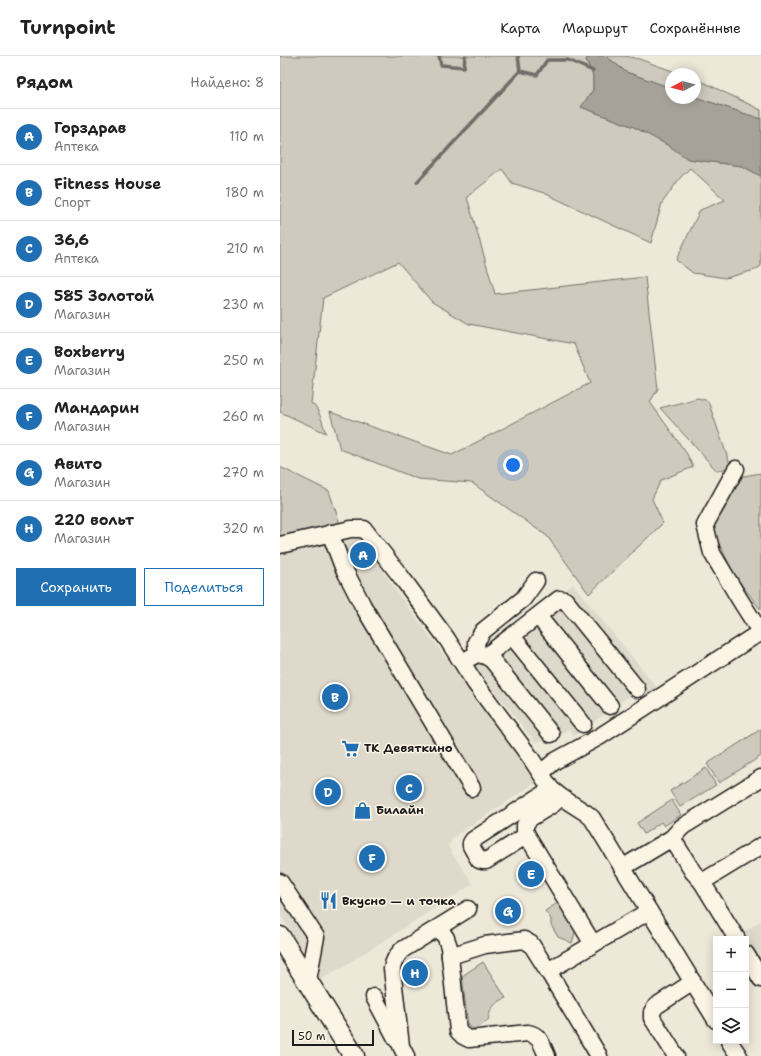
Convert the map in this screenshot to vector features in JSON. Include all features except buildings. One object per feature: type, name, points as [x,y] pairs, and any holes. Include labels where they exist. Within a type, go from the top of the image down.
[{"type":"main road","points":[[280,937],[354,1056]]},
{"type":"street","points":[[541,773],[555,761],[599,737],[761,633],[712,552],[705,525],[736,469]]},
{"type":"street","points":[[280,545],[330,533],[351,529],[364,529],[447,639],[475,683],[556,793],[592,818],[713,1015]]},
{"type":"street","points":[[330,533],[343,567],[363,606],[472,788]]},
{"type":"street","points":[[536,581],[523,599],[483,631],[476,642],[482,655],[492,660],[551,734]]},
{"type":"street","points":[[462,662],[482,655],[512,636],[559,599],[565,600],[637,689]]},
{"type":"street","points":[[538,616],[610,706]]},
{"type":"street","points":[[512,636],[583,724]]},
{"type":"street","points":[[622,868],[672,838],[682,827],[761,778]]},
{"type":"street","points":[[556,793],[552,805],[528,819],[525,825],[525,832],[593,944]]},
{"type":"street","points":[[527,835],[486,861],[479,860],[471,846],[472,840],[556,793]]},
{"type":"street","points":[[672,838],[693,872],[702,882],[735,936]]},
{"type":"street","points":[[702,882],[761,846]]},
{"type":"street","points":[[280,882],[316,938],[308,980]]},
{"type":"street","points":[[404,1051],[392,969],[393,962],[402,950],[468,910]]},
{"type":"street","points":[[548,971],[649,911]]},
{"type":"street","points":[[439,928],[450,947],[458,1031],[469,1039],[528,1032],[534,1034],[539,1039],[547,1056]]},
{"type":"street","points":[[450,956],[485,945],[524,940],[531,944],[599,1056]]},
{"type":"street","points":[[749,959],[761,978]]},
{"type":"street","points":[[676,1056],[652,1018],[652,1012],[656,1006],[693,982]]},
{"type":"street","points":[[374,997],[404,1051]]},
{"type":"street","points":[[731,1044],[738,1056]]},
{"type":"shaded area","points":[[280,56],[593,56],[586,60],[593,76],[593,90],[581,107],[634,127],[671,147],[688,159],[742,166],[761,176],[761,266],[755,270],[726,278],[693,273],[676,260],[700,210],[725,200],[690,168],[680,178],[662,203],[651,243],[544,193],[512,183],[502,169],[467,197],[495,294],[645,277],[658,389],[650,402],[687,454],[693,467],[661,480],[652,499],[663,523],[589,594],[547,536],[472,483],[418,479],[340,449],[330,412],[452,455],[590,383],[574,344],[469,324],[432,302],[398,262],[323,298],[311,403],[319,412],[326,433],[280,412]]},
{"type":"shaded area","points":[[593,56],[606,56],[626,72],[665,86],[665,104],[701,104],[701,99],[761,119],[761,176],[742,166],[688,159],[671,147],[634,127],[581,107],[593,90],[593,76],[586,59]]},
{"type":"shaded area","points":[[606,56],[625,56],[639,59],[665,68],[665,86],[626,72]]},
{"type":"shaded area","points":[[701,81],[761,110],[761,119],[701,99]]},
{"type":"shaded area","points":[[698,398],[708,401],[731,467],[717,471],[660,408]]},
{"type":"shaded area","points":[[280,467],[329,491],[340,524],[280,538]]},
{"type":"shaded area","points":[[761,473],[761,610],[735,576],[712,529],[727,505],[738,477]]},
{"type":"shaded area","points":[[350,535],[363,540],[394,588],[538,781],[453,837],[448,847],[473,884],[339,969],[320,979],[280,914],[280,550]]},
{"type":"shaded area","points":[[573,584],[658,689],[649,697],[640,697],[633,693],[574,736],[568,729],[559,737],[535,742],[472,663]]},
{"type":"shaded area","points":[[761,729],[761,756],[719,783],[707,764]]},
{"type":"shaded area","points":[[706,768],[716,785],[680,807],[670,791]]},
{"type":"shaded area","points":[[672,800],[681,815],[664,826],[661,822],[644,834],[637,823]]},
{"type":"shaded area","points":[[559,902],[576,929],[572,943],[558,937],[551,925],[551,919],[545,911]]},
{"type":"shaded area","points":[[761,921],[761,964],[749,944],[749,936],[744,936],[742,933]]},
{"type":"shaded area","points":[[483,962],[506,998],[493,1006],[488,1021],[474,1029],[468,1026],[462,976]]},
{"type":"waterway","points":[[439,56],[441,65],[464,67],[465,56]]},
{"type":"waterway","points":[[518,56],[520,71],[537,75],[547,60],[568,60],[593,71]]},
{"type":"waterway","points":[[417,182],[520,71]]},
{"type":"place","name":"Горздрав","points":[[363,555]]},
{"type":"place","name":"Fitness House","points":[[335,697]]},
{"type":"place","name":"ТК Девяткино","points":[[351,748]]},
{"type":"place","name":"36,6","points":[[409,788]]},
{"type":"place","name":"585 Золотой","points":[[328,792]]},
{"type":"place","name":"Билайн","points":[[363,810]]},
{"type":"place","name":"Мандарин","points":[[372,858]]},
{"type":"place","name":"Boxberry","points":[[531,874]]},
{"type":"place","name":"Вкусно — и точка","points":[[329,901]]},
{"type":"place","name":"Авито","points":[[508,911]]},
{"type":"place","name":"220 вольт","points":[[415,973]]}]
